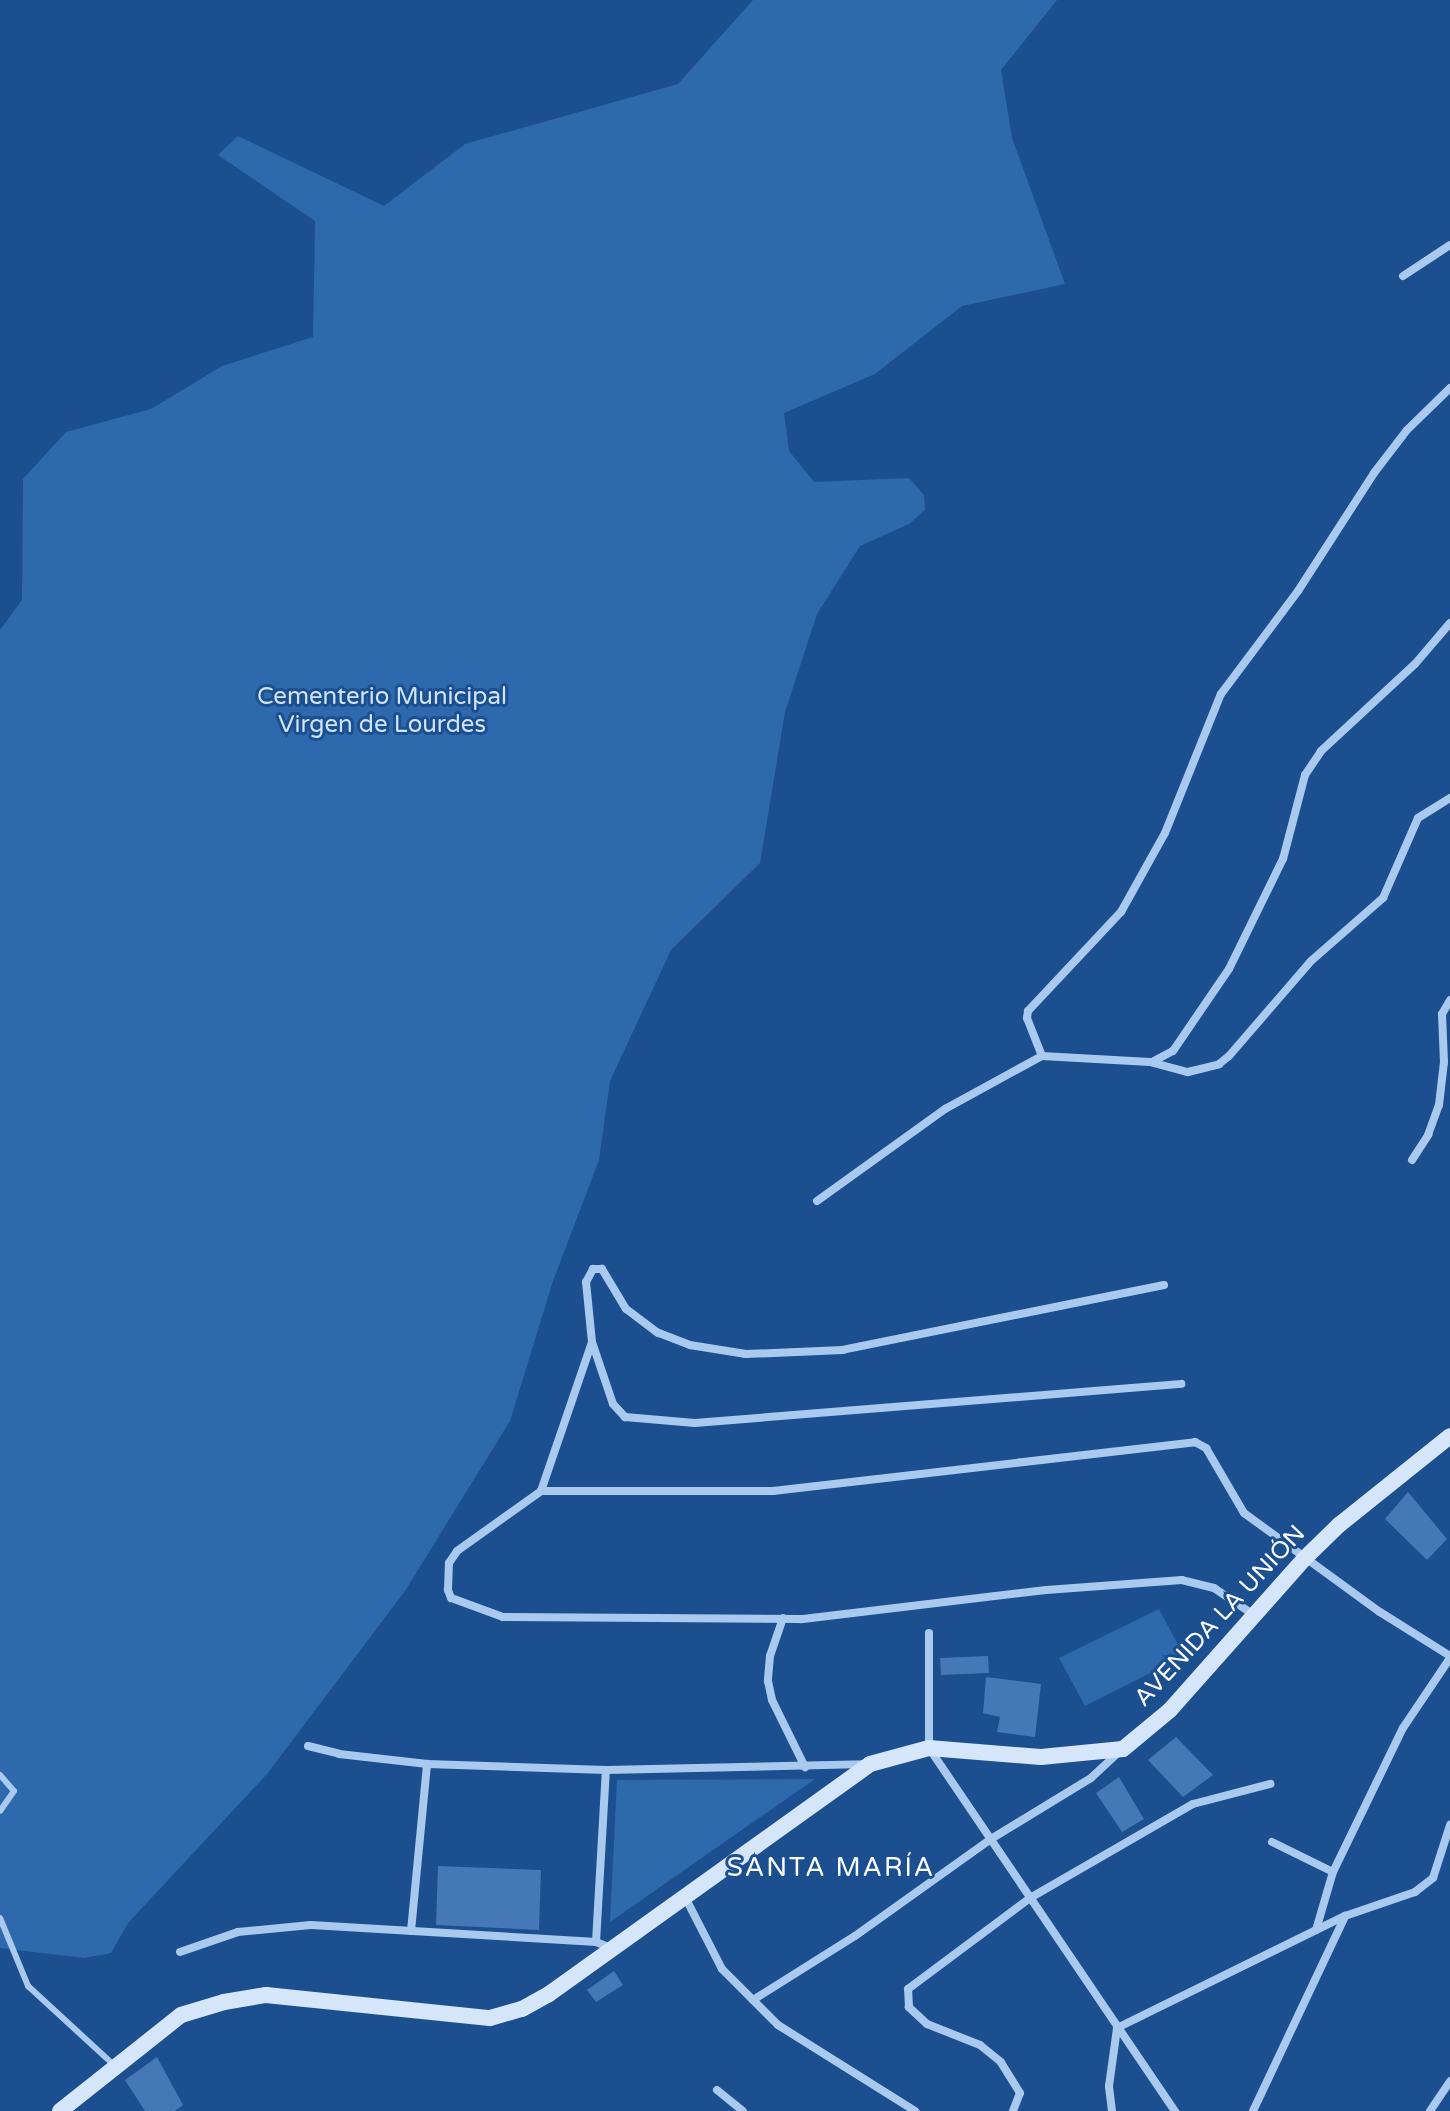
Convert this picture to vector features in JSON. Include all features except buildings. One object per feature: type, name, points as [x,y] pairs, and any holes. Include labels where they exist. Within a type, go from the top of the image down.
[{"type":"main road","name":"AVENIDA LA UNIÓN","points":[[1123,1749],[1170,1710],[1304,1559],[1339,1525],[1450,1436]]},
{"type":"main road","points":[[60,2111],[181,2015],[224,2002],[266,1995],[490,2018],[522,2009],[549,1994],[604,1946],[685,1896],[870,1764],[929,1748],[1041,1757],[1123,1749]]},
{"type":"street","points":[[1403,276],[1450,245]]},
{"type":"street","points":[[1042,1056],[1027,1018],[1028,1011],[1121,912],[1165,833],[1221,694],[1298,591],[1374,473],[1407,430],[1450,388]]},
{"type":"street","points":[[1150,1062],[1173,1051],[1229,969],[1283,859],[1305,775],[1321,751],[1415,664],[1450,623]]},
{"type":"street","points":[[817,1201],[945,1109],[1042,1056],[1150,1062],[1188,1072],[1207,1069],[1229,1056],[1311,961],[1383,898],[1418,818],[1450,798]]},
{"type":"street","points":[[1412,1160],[1428,1135],[1439,1105],[1444,1062],[1442,1014],[1450,1000]]},
{"type":"street","points":[[1164,1285],[843,1350],[746,1354],[690,1345],[658,1333],[626,1309],[602,1269],[593,1269],[586,1282],[592,1342],[613,1404],[625,1417],[695,1423],[1181,1384]]},
{"type":"street","points":[[541,1491],[592,1342]]},
{"type":"street","points":[[1254,1615],[1214,1588],[1182,1580],[783,1618],[503,1617],[451,1598],[448,1590],[449,1563],[457,1551],[541,1491],[773,1491],[1195,1442],[1206,1448],[1244,1513],[1304,1559],[1450,1657],[1403,1728],[1333,1872],[1316,1930]]},
{"type":"street","points":[[783,1618],[770,1656],[768,1681],[772,1700],[805,1767]]},
{"type":"street","points":[[929,1633],[929,1748],[1175,2111]]},
{"type":"street","points":[[308,1746],[339,1754],[427,1764],[606,1770],[870,1764]]},
{"type":"street","points":[[753,2000],[855,1936],[991,1839],[1091,1778],[1123,1749]]},
{"type":"street","points":[[411,1931],[427,1764]]},
{"type":"street","points":[[180,1952],[238,1932],[311,1925],[604,1946],[606,1770]]},
{"type":"street","points":[[1013,2111],[1020,2093],[1001,2062],[980,2045],[927,2024],[909,2007],[908,1989],[1030,1898],[1193,1804],[1270,1784]]},
{"type":"street","points":[[1117,2028],[1345,1916],[1415,1892],[1433,1878],[1450,1825]]},
{"type":"street","points":[[1272,1842],[1333,1872]]},
{"type":"street","points":[[685,1896],[722,1969],[753,2000],[790,2033],[915,2111]]},
{"type":"street","points":[[1253,2111],[1345,1916]]},
{"type":"street","points":[[1112,2111],[1109,2086],[1117,2028]]},
{"type":"street","points":[[1430,2111],[1450,2081]]},
{"type":"street","points":[[717,2090],[743,2111]]},
{"type":"lane","points":[[0,1775],[14,1791],[0,1811]]},
{"type":"lane","points":[[0,1918],[28,1986],[116,2067]]},
{"type":"green space","name":"Cementerio Municipal Virgen de Lourdes","points":[[753,0],[1057,0],[1001,70],[1012,138],[1065,284],[962,306],[875,374],[784,413],[789,451],[814,482],[909,478],[924,495],[925,510],[909,524],[860,546],[817,614],[785,712],[760,863],[671,950],[610,1081],[599,1160],[553,1281],[510,1421],[405,1591],[267,1774],[128,1923],[111,1953],[84,1958],[0,1948],[0,630],[22,600],[23,479],[66,432],[151,409],[222,366],[313,337],[315,221],[218,155],[238,136],[384,206],[465,144],[678,84]]},
{"type":"green space","points":[[1159,1609],[1184,1656],[1085,1706],[1059,1658]]},
{"type":"green space","points":[[815,1779],[610,1922],[617,1780]]},
{"type":"district","name":"SANTA MARÍA","points":[[831,1868]]}]
